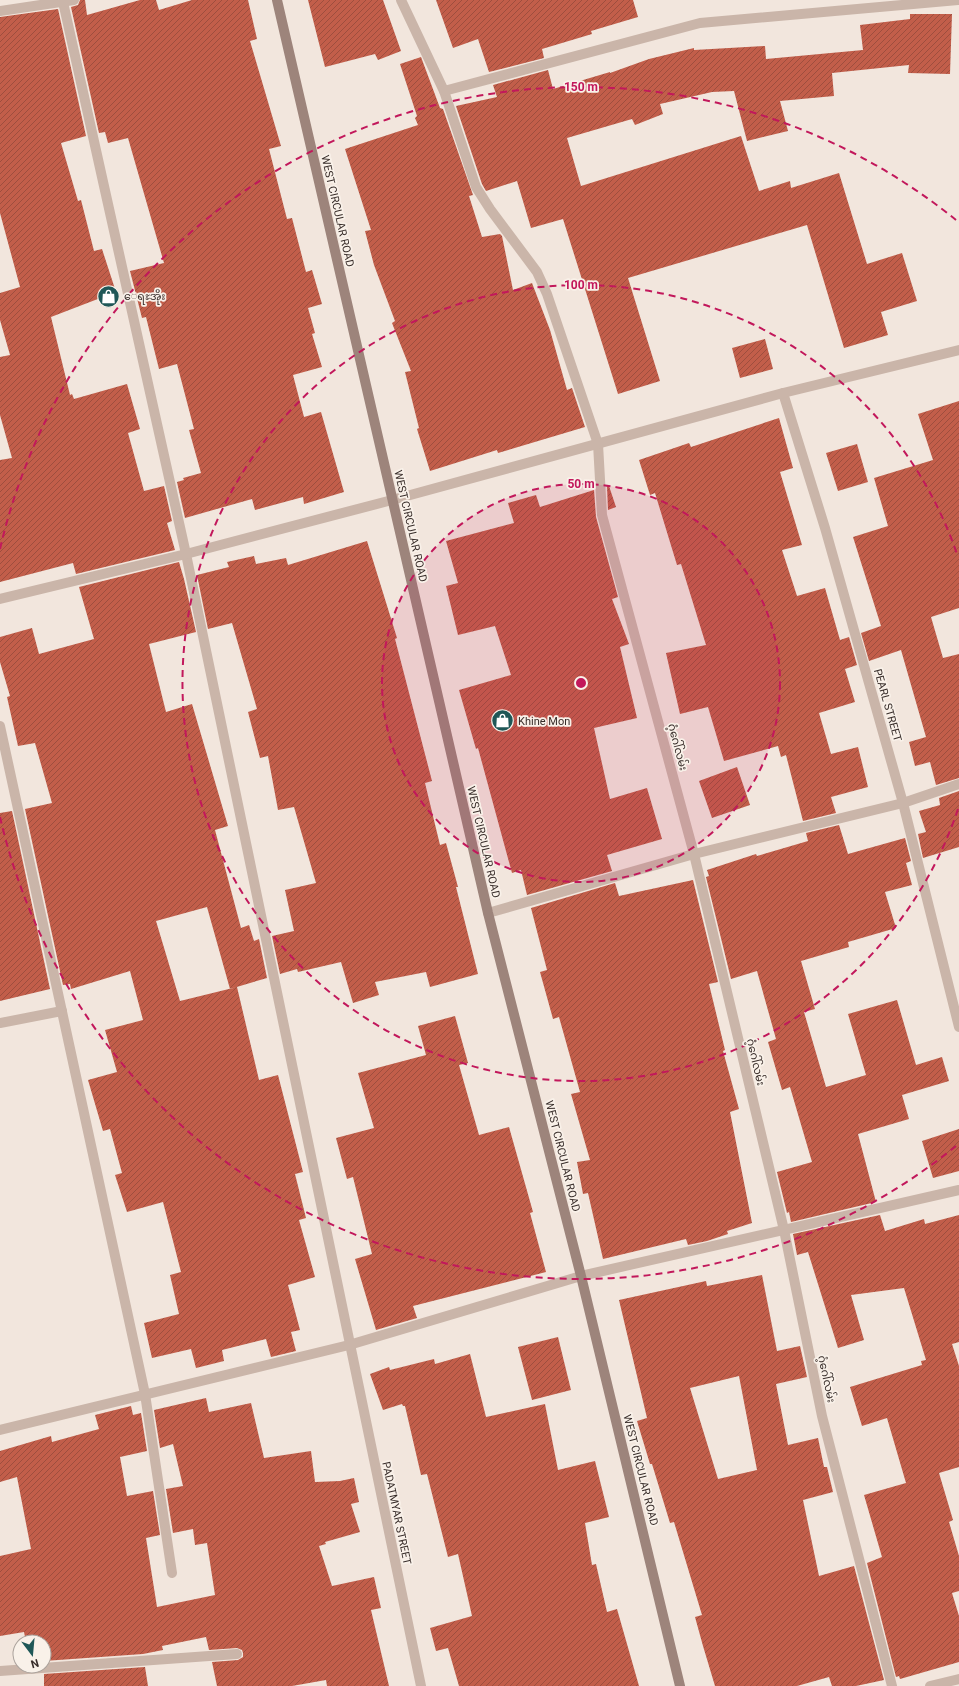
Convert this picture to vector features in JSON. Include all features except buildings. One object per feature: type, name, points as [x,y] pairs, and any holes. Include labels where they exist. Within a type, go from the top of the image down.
[{"type":"street","points":[[0,11],[74,0]]},
{"type":"street","name":"WEST CIRCULAR ROAD","points":[[277,0],[488,913],[581,1276],[680,1686]]},
{"type":"street","name":"ဂံ့ဂေါ်လမ်း","points":[[401,0],[444,91],[476,187],[490,209],[538,272],[547,294],[598,444],[602,515],[694,854],[784,1230],[822,1416],[892,1686]]},
{"type":"street","points":[[444,91],[700,23],[958,0]]},
{"type":"street","name":"PADATMYAR STREET","points":[[62,2],[186,554],[421,1686]]},
{"type":"street","points":[[0,599],[186,554],[392,500],[783,393],[959,350]]},
{"type":"street","name":"PEARL STREET","points":[[783,393],[825,528],[903,803],[959,1027]]},
{"type":"street","points":[[0,726],[145,1394],[172,1573]]},
{"type":"street","points":[[488,913],[694,854],[903,803],[959,784]]},
{"type":"street","points":[[0,1022],[62,1011]]},
{"type":"street","points":[[0,1430],[349,1345],[581,1276],[959,1190]]},
{"type":"street","points":[[0,1672],[237,1654]]},
{"type":"street","points":[[930,1686],[959,1679]]},
{"type":"place","name":"ေရႊအိုး","points":[[109,296]]},
{"type":"place","name":"Khine Mon","points":[[503,721]]}]
